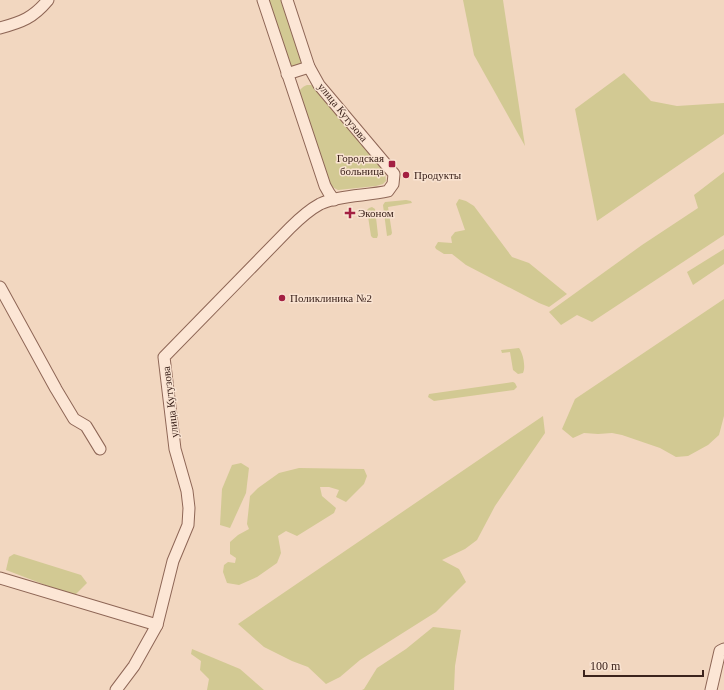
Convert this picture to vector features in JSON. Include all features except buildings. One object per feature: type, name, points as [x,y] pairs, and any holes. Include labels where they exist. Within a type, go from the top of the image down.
[{"type":"street","points":[[0,28],[20,23],[38,11],[48,0]]},
{"type":"street","points":[[263,0],[325,186],[328,193],[334,200]]},
{"type":"street","name":"улица Кутузова","points":[[157,625],[173,561],[188,525],[189,508],[187,491],[175,449],[164,357],[290,228],[309,211],[320,204],[334,200],[372,195],[388,191],[393,184],[394,174],[319,85],[309,67],[287,0]]},
{"type":"street","points":[[287,74],[309,67]]},
{"type":"street","points":[[0,287],[74,419],[86,426],[100,449]]},
{"type":"street","points":[[0,578],[157,625],[134,666],[116,690]]},
{"type":"street","points":[[711,690],[720,651],[724,649]]},
{"type":"shaded area","points":[[268,0],[284,0],[302,63],[297,66],[289,65]]},
{"type":"shaded area","points":[[463,0],[503,0],[525,146],[474,55]]},
{"type":"shaded area","points":[[624,73],[651,101],[677,106],[724,103],[724,134],[597,221],[575,109]]},
{"type":"shaded area","points":[[307,85],[316,87],[385,172],[386,181],[383,184],[338,190],[329,183],[298,94],[301,88]]},
{"type":"shaded area","points":[[724,172],[724,235],[592,322],[577,315],[561,325],[549,312],[642,245],[698,208],[694,195]]},
{"type":"shaded area","points":[[459,199],[474,206],[512,257],[529,263],[567,294],[549,307],[466,265],[452,254],[444,254],[436,249],[435,247],[438,242],[452,243],[451,237],[455,232],[465,230],[456,204]]},
{"type":"shaded area","points":[[411,201],[412,203],[388,207],[392,233],[391,235],[387,236],[383,205],[385,202]]},
{"type":"shaded area","points":[[372,207],[375,209],[378,235],[377,238],[373,238],[371,236],[367,210]]},
{"type":"shaded area","points":[[724,249],[724,264],[693,285],[687,272]]},
{"type":"shaded area","points":[[724,299],[724,416],[719,435],[708,445],[688,456],[676,457],[660,448],[622,435],[612,433],[584,433],[573,438],[562,429],[575,399]]},
{"type":"shaded area","points":[[519,348],[523,357],[524,370],[523,373],[518,374],[513,370],[510,352],[502,353],[501,350]]},
{"type":"shaded area","points":[[513,382],[517,387],[514,390],[434,401],[428,397],[429,394]]},
{"type":"shaded area","points":[[543,416],[545,433],[495,506],[477,540],[465,549],[442,560],[459,569],[466,582],[436,612],[360,660],[340,677],[326,684],[308,667],[264,647],[238,624]]},
{"type":"shaded area","points":[[241,463],[249,468],[246,493],[230,528],[220,525],[222,489],[232,465]]},
{"type":"shaded area","points":[[299,468],[364,469],[367,476],[364,484],[346,502],[336,497],[339,490],[329,487],[320,487],[322,496],[336,508],[334,513],[297,536],[286,531],[278,536],[281,553],[277,563],[257,577],[239,585],[227,583],[223,572],[224,565],[228,562],[235,563],[236,558],[230,554],[230,542],[238,535],[249,529],[247,524],[250,496],[258,488],[279,473]]},
{"type":"shaded area","points":[[14,554],[81,575],[87,583],[76,594],[69,594],[6,570],[9,557]]},
{"type":"shaded area","points":[[433,627],[461,630],[455,666],[454,690],[362,690],[377,668],[406,649]]},
{"type":"shaded area","points":[[192,649],[240,669],[264,690],[207,690],[209,679],[200,670],[201,661],[191,654]]},
{"type":"place","name":"Городская больница","points":[[392,164]]},
{"type":"place","name":"Продукты","points":[[406,175]]},
{"type":"place","name":"Эконом","points":[[350,213]]},
{"type":"place","name":"Поликлиника №2","points":[[282,298]]}]
